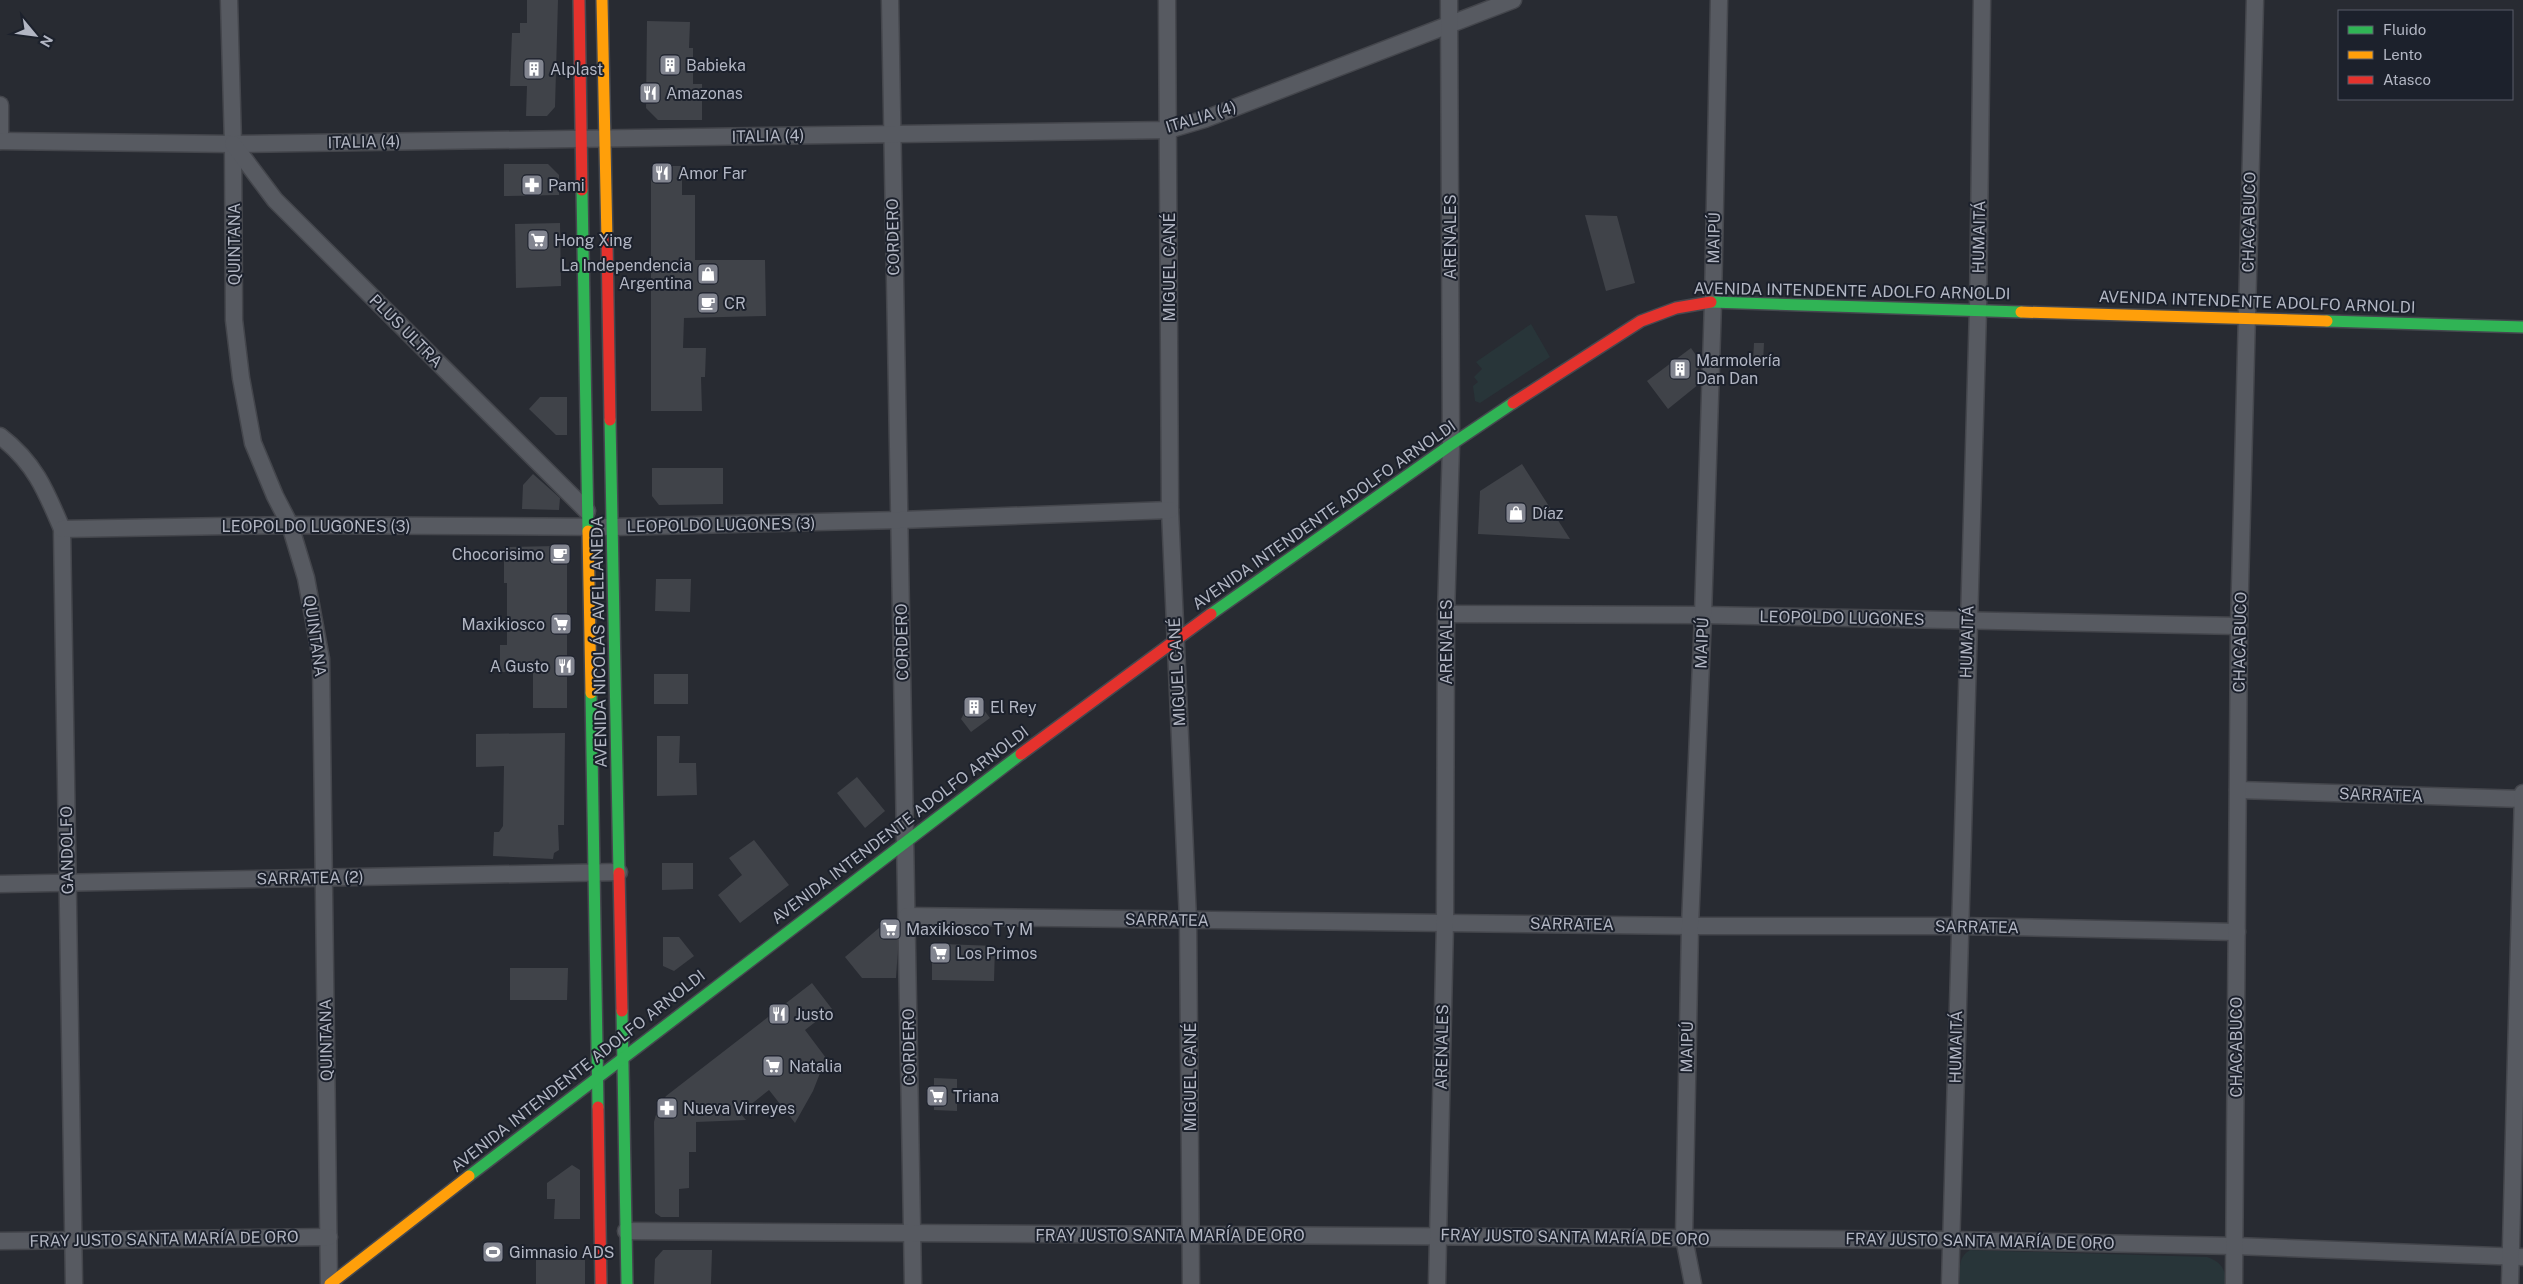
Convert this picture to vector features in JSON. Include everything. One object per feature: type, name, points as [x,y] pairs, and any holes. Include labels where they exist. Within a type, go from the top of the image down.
[{"type":"main road","name":"AVENIDA NICOLÁS AVELLANEDA","points":[[579,0],[601,1284]]},
{"type":"main road","name":"AVENIDA NICOLÁS AVELLANEDA","points":[[602,0],[627,1284]]},
{"type":"main road","name":"AVENIDA INTENDENTE ADOLFO ARNOLDI","points":[[330,1284],[905,839],[1176,640],[1450,445],[1641,321],[1685,304],[1713,302],[2523,327]]},
{"type":"street","name":"QUINTANA","points":[[229,0],[233,144],[234,320],[241,378],[253,442],[275,496],[290,524],[306,578],[321,659],[330,1284]]},
{"type":"street","name":"CORDERO","points":[[890,0],[913,1284]]},
{"type":"street","name":"MIGUEL CANÉ","points":[[1167,0],[1170,510],[1188,920],[1192,1284]]},
{"type":"street","name":"ARENALES","points":[[1437,1284],[1445,922],[1446,614],[1450,445],[1449,0]]},
{"type":"street","name":"ITALIA (4)","points":[[0,141],[233,144],[1168,130],[1205,119],[1513,0]]},
{"type":"street","name":"MAIPÚ","points":[[1693,1284],[1684,1238],[1690,926],[1703,615],[1713,302],[1719,0]]},
{"type":"street","name":"HUMAITÁ","points":[[1950,1284],[1978,309],[1982,0]]},
{"type":"street","name":"CHACABUCO","points":[[2234,1284],[2239,626],[2255,0]]},
{"type":"street","points":[[0,105],[0,141]]},
{"type":"street","name":"PLUS ULTRA","points":[[233,144],[275,200],[588,519]]},
{"type":"street","name":"GANDOLFO","points":[[0,436],[22,455],[42,481],[62,530],[74,1284]]},
{"type":"street","name":"LEOPOLDO LUGONES (3)","points":[[62,530],[588,519],[613,527],[900,520],[1170,510]]},
{"type":"street","name":"LEOPOLDO LUGONES","points":[[1446,614],[1703,615],[2239,626]]},
{"type":"street","name":"SARRATEA","points":[[2238,790],[2523,799]]},
{"type":"street","points":[[2510,1284],[2517,1257],[2523,793]]},
{"type":"street","name":"SARRATEA (2)","points":[[0,884],[619,872]]},
{"type":"street","name":"SARRATEA","points":[[907,916],[1690,926],[1959,926],[2237,932]]},
{"type":"street","name":"FRAY JUSTO SANTA MARÍA DE ORO","points":[[626,1231],[1951,1240],[2235,1246],[2517,1257]]},
{"type":"street","name":"FRAY JUSTO SANTA MARÍA DE ORO","points":[[0,1242],[329,1237]]},
{"type":"street","points":[[1681,1284],[1684,1238]]},
{"type":"shaded area","points":[[1531,324],[1550,357],[1480,403],[1475,401],[1473,386],[1478,382],[1474,377],[1482,369],[1476,362]]},
{"type":"shaded area","points":[[1970,1250],[2207,1257],[2216,1261],[2222,1267],[2226,1284],[1960,1284],[1961,1260]]},
{"type":"building","points":[[527,0],[558,0],[555,107],[547,116],[526,116],[527,86],[510,86],[512,33],[520,33],[520,23],[527,23]]},
{"type":"building","points":[[647,21],[690,22],[689,48],[693,48],[693,84],[702,84],[702,120],[658,120],[646,108]]},
{"type":"building","name":"Pami","points":[[504,164],[548,164],[559,175],[559,195],[504,196]]},
{"type":"building","points":[[661,166],[682,166],[682,195],[695,195],[695,260],[765,260],[766,316],[684,318],[683,348],[706,348],[705,377],[701,377],[702,411],[651,411],[651,179]]},
{"type":"building","points":[[1585,215],[1617,216],[1635,283],[1606,291]]},
{"type":"building","points":[[560,223],[561,286],[516,288],[515,224]]},
{"type":"building","points":[[1754,343],[1764,343],[1763,363],[1753,362]]},
{"type":"building","name":"Marmolería Dan Dan","points":[[1691,348],[1698,358],[1699,384],[1668,409],[1647,381]]},
{"type":"building","points":[[540,397],[567,397],[567,435],[556,435],[529,409]]},
{"type":"building","name":"Díaz","points":[[1522,464],[1570,539],[1478,534],[1480,491]]},
{"type":"building","points":[[652,468],[723,468],[723,504],[659,505],[652,496]]},
{"type":"building","points":[[533,474],[560,498],[559,510],[522,509],[523,485]]},
{"type":"building","points":[[556,546],[567,553],[567,708],[533,708],[533,672],[500,672],[500,645],[507,645],[507,583],[504,583],[504,547]]},
{"type":"building","points":[[656,579],[691,579],[690,612],[655,611]]},
{"type":"building","points":[[654,674],[688,674],[688,704],[654,704]]},
{"type":"building","name":"El Rey","points":[[973,696],[990,718],[971,732],[961,719]]},
{"type":"building","points":[[565,733],[564,825],[558,825],[559,850],[554,853],[553,859],[493,856],[494,832],[499,832],[503,826],[504,766],[476,767],[476,734]]},
{"type":"building","points":[[657,736],[680,736],[679,763],[696,763],[697,795],[657,796]]},
{"type":"building","points":[[857,777],[885,811],[865,828],[837,793]]},
{"type":"building","points":[[754,840],[789,885],[740,923],[718,895],[742,875],[729,858]]},
{"type":"building","points":[[662,863],[693,863],[693,889],[662,890]]},
{"type":"building","points":[[886,922],[893,925],[899,933],[896,978],[862,978],[845,957]]},
{"type":"building","points":[[663,937],[679,937],[694,956],[674,971],[663,966]]},
{"type":"building","points":[[943,944],[995,946],[994,981],[932,980],[932,953]]},
{"type":"building","points":[[510,968],[568,968],[567,1000],[510,1000]]},
{"type":"building","points":[[812,983],[832,1009],[805,1030],[826,1058],[813,1091],[795,1123],[769,1090],[740,1113],[746,1120],[696,1122],[696,1152],[689,1152],[689,1188],[679,1189],[679,1217],[661,1217],[655,1213],[654,1122],[657,1111],[666,1096]]},
{"type":"building","points":[[934,1078],[957,1079],[957,1111],[934,1110]]},
{"type":"building","points":[[572,1165],[580,1170],[580,1219],[554,1219],[555,1199],[547,1199],[547,1183]]},
{"type":"building","points":[[663,1250],[712,1250],[711,1284],[654,1284],[655,1259]]},
{"type":"building","points":[[536,1260],[585,1260],[585,1284],[536,1284]]},
{"type":"traffic: fast","points":[[582,190],[588,531]]},
{"type":"traffic: fast","points":[[1711,302],[2021,312]]},
{"type":"traffic: fast","points":[[2327,321],[2523,327]]},
{"type":"traffic: fast","points":[[1211,614],[1513,403]]},
{"type":"traffic: fast","points":[[610,420],[619,873]]},
{"type":"traffic: fast","points":[[591,693],[598,1107]]},
{"type":"traffic: fast","points":[[469,1176],[1021,754]]},
{"type":"traffic: fast","points":[[622,1011],[627,1284]]},
{"type":"traffic: slow","points":[[602,0],[607,241]]},
{"type":"traffic: slow","points":[[2021,312],[2327,321]]},
{"type":"traffic: slow","points":[[588,531],[591,693]]},
{"type":"traffic: slow","points":[[330,1284],[469,1176]]},
{"type":"traffic: jam","points":[[579,0],[582,190]]},
{"type":"traffic: jam","points":[[607,241],[610,420]]},
{"type":"traffic: jam","points":[[1513,403],[1641,321],[1676,308],[1711,302]]},
{"type":"traffic: jam","points":[[1021,754],[1211,614]]},
{"type":"traffic: jam","points":[[619,873],[622,1011]]},
{"type":"traffic: jam","points":[[598,1107],[601,1284]]},
{"type":"place","name":"Babieka","points":[[670,65]]},
{"type":"place","name":"Alplast","points":[[534,69]]},
{"type":"place","name":"Amazonas","points":[[650,93]]},
{"type":"place","name":"Amor Far","points":[[662,173]]},
{"type":"place","name":"Pami","points":[[532,185]]},
{"type":"place","name":"Hong Xing","points":[[538,240]]},
{"type":"place","name":"La Independencia Argentina","points":[[708,274]]},
{"type":"place","name":"CR","points":[[708,303]]},
{"type":"place","name":"Marmolería Dan Dan","points":[[1680,369]]},
{"type":"place","name":"Díaz","points":[[1516,513]]},
{"type":"place","name":"Chocorisimo","points":[[560,554]]},
{"type":"place","name":"Maxikiosco","points":[[561,624]]},
{"type":"place","name":"A Gusto","points":[[565,666]]},
{"type":"place","name":"El Rey","points":[[974,707]]},
{"type":"place","name":"Maxikiosco T y M","points":[[890,929]]},
{"type":"place","name":"Los Primos","points":[[940,953]]},
{"type":"place","name":"Justo","points":[[779,1014]]},
{"type":"place","name":"Natalia","points":[[773,1066]]},
{"type":"place","name":"Triana","points":[[937,1096]]},
{"type":"place","name":"Nueva Virreyes","points":[[667,1108]]},
{"type":"place","name":"Gimnasio ADS","points":[[493,1252]]}]
